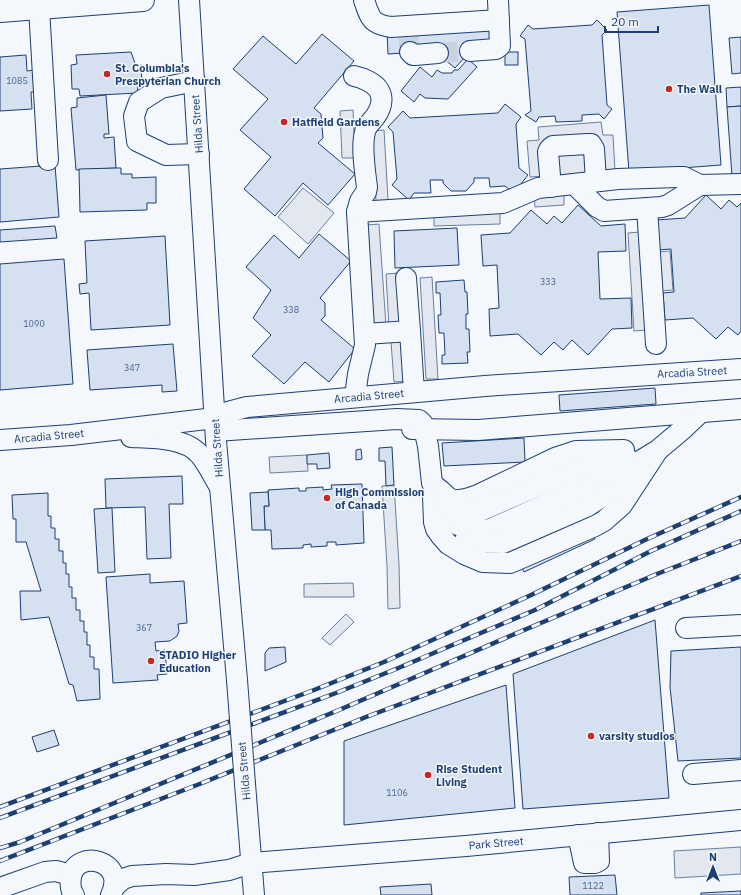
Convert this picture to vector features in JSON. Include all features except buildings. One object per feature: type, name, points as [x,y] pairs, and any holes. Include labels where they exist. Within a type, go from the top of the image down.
[{"type":"main road","points":[[0,11],[48,5],[143,0]]},
{"type":"street","name":"Hilda Street","points":[[189,0],[220,487],[254,895]]},
{"type":"street","points":[[364,0],[370,18],[382,26],[408,28],[499,20]]},
{"type":"street","points":[[470,51],[498,48],[500,44],[498,0]]},
{"type":"street","points":[[48,5],[48,160]]},
{"type":"street","points":[[410,52],[412,55],[438,53]]},
{"type":"street","points":[[354,76],[368,81],[377,87],[381,94],[382,102],[379,111],[365,130],[364,146],[366,192],[360,201],[357,212],[366,345],[358,374],[355,397]]},
{"type":"street","points":[[194,81],[161,88],[139,102],[134,116],[137,141],[166,155],[199,154]]},
{"type":"street","points":[[551,187],[548,152],[553,146],[591,144],[594,149],[596,182]]},
{"type":"street","points":[[357,212],[503,203],[538,188],[678,176],[684,177],[700,185],[741,184]]},
{"type":"street","points":[[575,185],[597,207],[604,211],[662,207],[668,205],[700,185]]},
{"type":"street","points":[[647,208],[656,344]]},
{"type":"street","points":[[406,278],[414,392]]},
{"type":"street","points":[[365,334],[410,331]]},
{"type":"street","name":"Arcadia Street","points":[[0,440],[71,434],[216,430],[228,412],[247,407],[509,384],[741,370]]},
{"type":"street","points":[[216,430],[662,383],[741,383]]},
{"type":"street","points":[[424,429],[478,430],[741,409]]},
{"type":"street","points":[[432,483],[445,514],[451,521],[470,529],[488,530],[640,461],[658,450],[701,412]]},
{"type":"street","points":[[216,430],[397,419],[419,420],[423,424],[428,446],[434,522],[436,529],[448,544],[464,554],[483,562],[510,563],[604,521],[622,505],[658,450]]},
{"type":"street","points":[[71,434],[159,438],[172,440],[192,447],[200,454],[220,487]]},
{"type":"street","points":[[432,483],[450,498],[458,500],[478,495],[555,458],[576,451],[658,450]]},
{"type":"street","points":[[686,628],[741,625]]},
{"type":"street","points":[[693,774],[741,770]]},
{"type":"street","name":"Park Street","points":[[166,874],[194,875],[229,870],[251,863],[466,846],[741,820]]},
{"type":"street","points":[[578,835],[591,862],[598,833]]},
{"type":"street","points":[[74,895],[70,884],[76,869],[89,860],[97,860],[110,869],[114,876],[113,890]]},
{"type":"street","points":[[0,888],[45,872],[50,867],[57,864],[74,862],[76,869]]},
{"type":"street","points":[[104,864],[146,868],[166,874]]},
{"type":"street","points":[[113,890],[123,879],[132,876],[166,874]]},
{"type":"shaded area","points":[[353,110],[355,158],[342,158],[340,111]]},
{"type":"shaded area","points":[[601,122],[603,135],[613,135],[615,171],[530,177],[527,141],[539,140],[538,127]]},
{"type":"shaded area","points":[[384,130],[388,200],[376,201],[372,131]]},
{"type":"shaded area","points":[[303,188],[334,213],[308,244],[278,217]]},
{"type":"shaded area","points":[[564,193],[564,205],[535,207],[534,195]]},
{"type":"shaded area","points":[[500,212],[500,224],[434,226],[434,214]]},
{"type":"shaded area","points":[[379,224],[386,326],[374,327],[367,225]]},
{"type":"shaded area","points":[[640,232],[646,330],[634,331],[628,233]]},
{"type":"shaded area","points":[[670,251],[673,290],[660,291],[658,252]]},
{"type":"shaded area","points":[[400,273],[403,327],[389,328],[386,274]]},
{"type":"shaded area","points":[[432,277],[438,379],[426,379],[420,278]]},
{"type":"shaded area","points":[[405,341],[408,381],[394,382],[391,342]]},
{"type":"shaded area","points":[[307,455],[308,471],[270,473],[269,457]]},
{"type":"shaded area","points":[[394,485],[400,608],[388,609],[382,486]]},
{"type":"shaded area","points":[[353,583],[354,597],[304,597],[304,584]]},
{"type":"shaded area","points":[[346,614],[354,622],[330,645],[322,638]]},
{"type":"shaded area","points":[[741,847],[741,874],[675,878],[674,851]]},
{"type":"tunnel","points":[[408,30],[410,52]]},
{"type":"tunnel","points":[[438,53],[470,51]]},
{"type":"railway","points":[[0,807],[314,690],[384,662],[529,596],[647,539],[741,497]]},
{"type":"railway","points":[[0,818],[336,693],[396,669],[535,610],[651,551],[741,511]]},
{"type":"railway","points":[[0,848],[20,842],[339,710],[657,574],[741,541]]},
{"type":"railway","points":[[0,861],[197,785],[366,717],[741,576]]},
{"type":"place","name":"St. Columbia's Prespyterian Church","points":[[107,74]]},
{"type":"place","name":"The Wall","points":[[669,89]]},
{"type":"place","name":"Hatfield Gardens","points":[[284,122]]},
{"type":"place","name":"High Commission of Canada","points":[[327,498]]},
{"type":"place","name":"STADIO Higher Education","points":[[151,661]]},
{"type":"place","name":"varsity studios","points":[[591,736]]},
{"type":"place","name":"Rise Student Living","points":[[428,775]]}]
